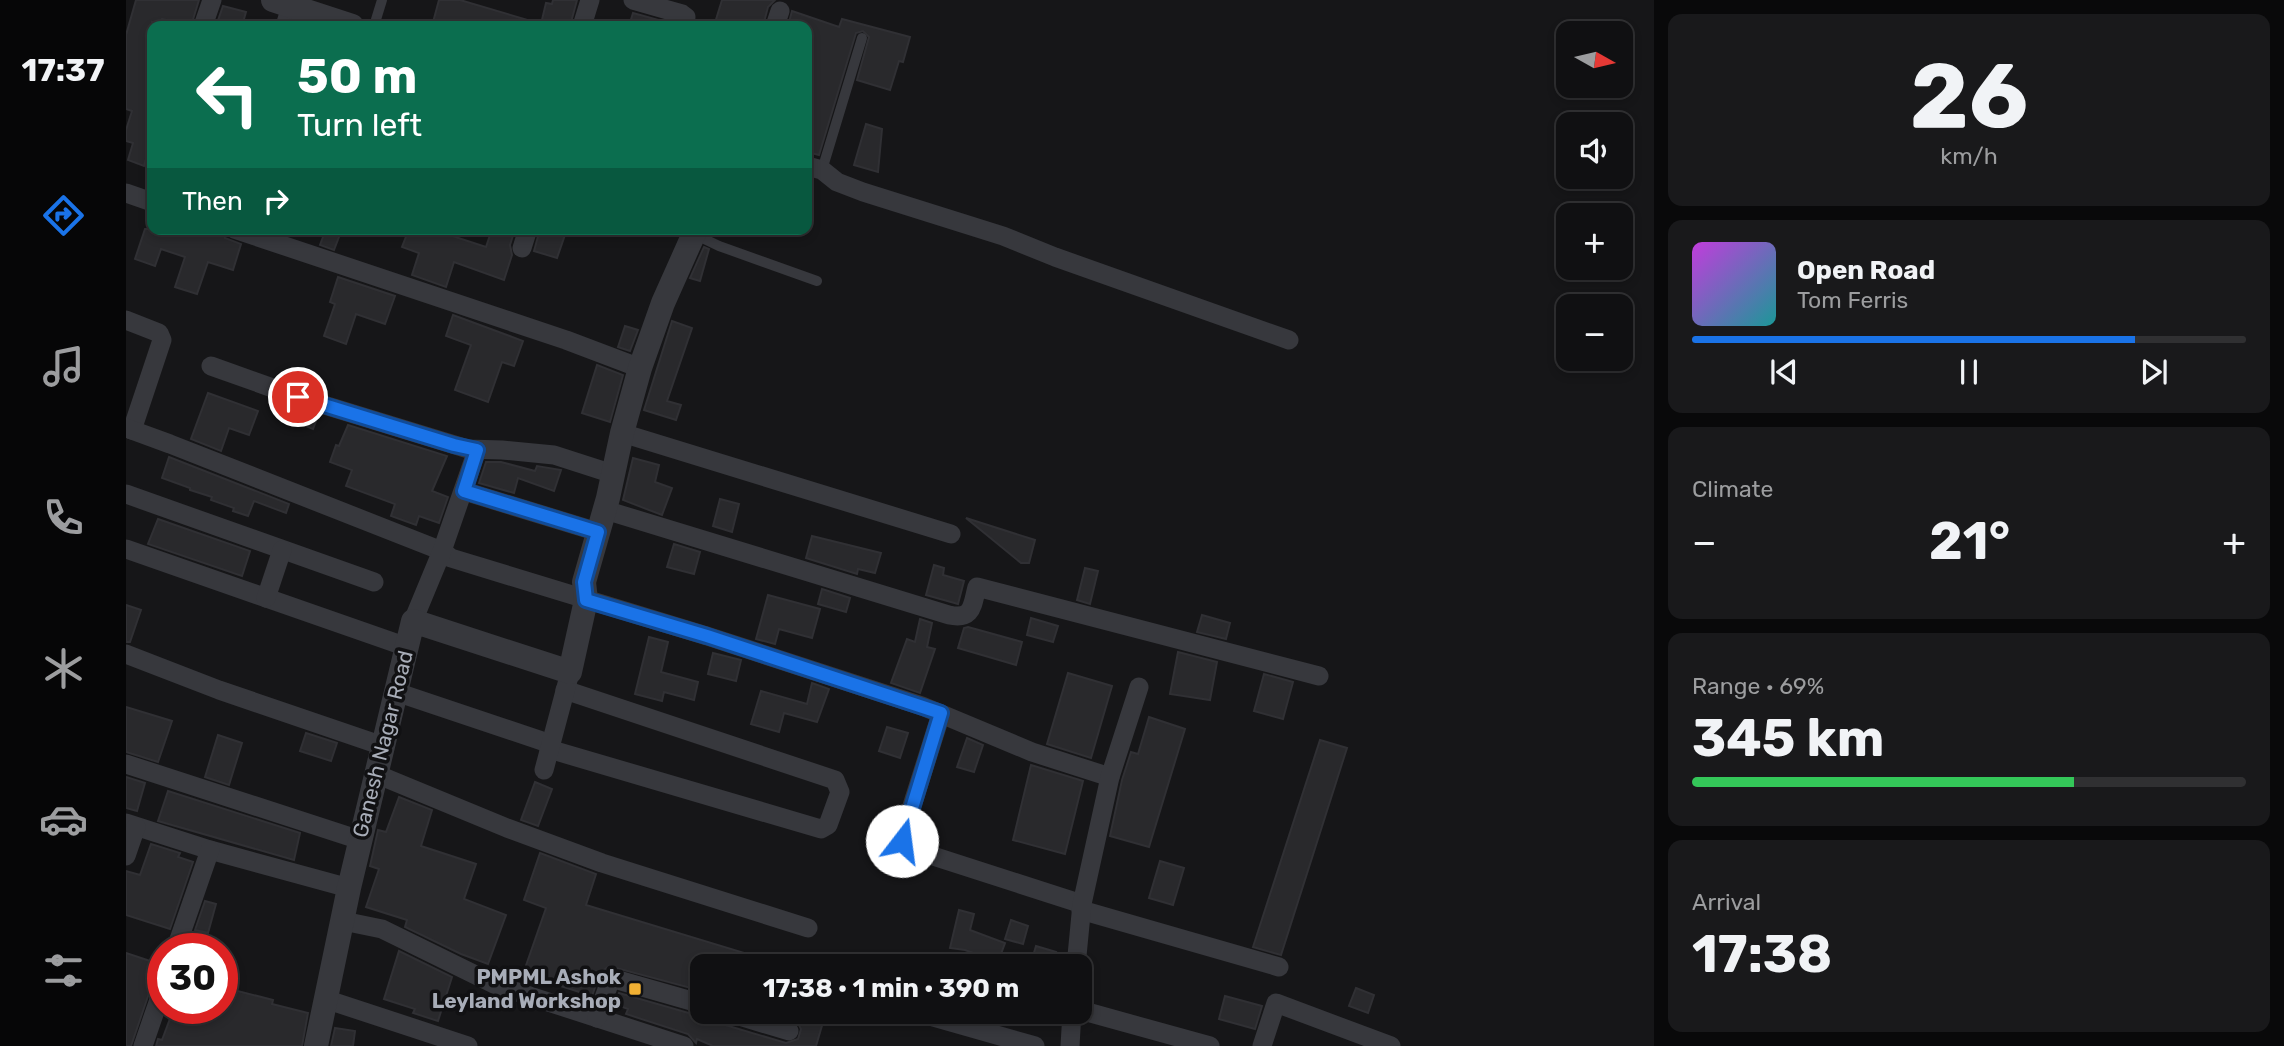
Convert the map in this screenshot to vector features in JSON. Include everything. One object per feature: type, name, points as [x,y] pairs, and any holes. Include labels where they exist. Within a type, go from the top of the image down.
[{"type":"street","points":[[204,21],[212,0]]},
{"type":"street","points":[[584,21],[590,0]]},
{"type":"street","points":[[634,0],[682,14],[686,17],[686,21]]},
{"type":"street","points":[[285,8],[333,21]]},
{"type":"street","points":[[814,168],[837,182],[863,192],[1003,236],[1289,340]]},
{"type":"street","points":[[126,193],[147,200]]},
{"type":"street","points":[[252,235],[566,340],[640,368]]},
{"type":"street","points":[[544,770],[586,600],[584,582],[640,368],[663,303],[694,235]]},
{"type":"street","points":[[126,320],[159,333],[163,340],[129,429],[442,551],[451,558],[720,640],[941,713],[1032,752],[1110,777]]},
{"type":"street","points":[[211,366],[298,397],[454,445],[477,450],[554,455],[613,474]]},
{"type":"street","points":[[622,433],[951,534]]},
{"type":"street","name":"Ganesh Nagar Road","points":[[316,1046],[360,839],[413,621],[442,551],[477,450]]},
{"type":"street","points":[[464,491],[601,521],[949,615],[966,615],[971,610],[977,587],[1318,676]]},
{"type":"street","points":[[126,494],[374,582]]},
{"type":"street","points":[[126,549],[407,647]]},
{"type":"street","points":[[266,598],[282,550]]},
{"type":"street","points":[[396,692],[550,746],[821,829],[828,825],[840,792],[835,780],[413,621]]},
{"type":"street","points":[[126,654],[219,690],[383,746]]},
{"type":"street","points":[[1077,954],[1082,907],[1110,777],[1139,687]]},
{"type":"street","points":[[941,713],[904,831],[902,841],[905,847],[1082,907],[1279,967]]},
{"type":"street","points":[[126,764],[360,839]]},
{"type":"street","points":[[376,775],[506,828],[602,863],[808,928]]},
{"type":"street","points":[[126,856],[131,825],[349,888]]},
{"type":"street","points":[[181,933],[210,849]]},
{"type":"street","points":[[343,922],[382,929],[496,985],[684,1046]]},
{"type":"street","points":[[597,1018],[611,978],[690,1001]]},
{"type":"street","points":[[325,999],[468,1046]]},
{"type":"street","points":[[1262,1046],[1276,1003],[1391,1046]]},
{"type":"street","points":[[1092,1013],[1210,1046]]},
{"type":"street","points":[[143,1046],[151,1024]]},
{"type":"street","points":[[766,1024],[789,1031]]},
{"type":"street","points":[[958,1024],[1035,1046]]},
{"type":"street","points":[[1070,1046],[1071,1024]]},
{"type":"lane","points":[[376,21],[382,0]]},
{"type":"lane","points":[[814,168],[862,38]]},
{"type":"lane","points":[[700,235],[719,246],[817,281]]},
{"type":"building","points":[[136,0],[199,0],[193,21],[147,21],[147,155],[144,166],[128,160],[133,143],[126,141],[126,130],[132,111],[126,109],[126,35]]},
{"type":"building","points":[[439,0],[460,0],[531,21],[433,21]]},
{"type":"building","points":[[553,0],[577,0],[571,21],[542,21],[546,3],[552,4]]},
{"type":"building","points":[[722,0],[775,0],[768,7],[764,21],[716,21]]},
{"type":"building","points":[[223,6],[246,12],[243,21],[218,21]]},
{"type":"building","points":[[792,11],[839,27],[842,19],[910,37],[903,62],[899,61],[890,90],[857,80],[869,37],[863,31],[856,33],[819,155],[812,153],[812,21],[789,21]]},
{"type":"building","points":[[633,13],[662,21],[631,21]]},
{"type":"building","points":[[866,124],[882,129],[878,172],[854,165]]},
{"type":"building","points":[[145,229],[147,235],[224,235],[225,238],[241,244],[233,270],[208,262],[197,294],[175,287],[185,257],[161,249],[155,266],[135,259]]},
{"type":"building","points":[[324,235],[340,235],[334,250],[320,245]]},
{"type":"building","points":[[407,235],[449,235],[486,247],[490,235],[513,235],[510,245],[512,255],[504,280],[454,262],[446,287],[412,275],[419,253],[402,247]]},
{"type":"building","points":[[538,235],[565,235],[557,258],[534,251]]},
{"type":"building","points":[[704,247],[709,249],[700,281],[690,278]]},
{"type":"building","points":[[338,277],[395,296],[385,324],[356,314],[346,344],[324,336],[335,304],[330,302]]},
{"type":"building","points":[[453,315],[523,341],[514,366],[502,362],[488,402],[455,390],[471,345],[446,336]]},
{"type":"building","points":[[672,321],[692,328],[667,401],[681,405],[676,420],[644,410]]},
{"type":"building","points":[[625,326],[638,330],[630,351],[618,347]]},
{"type":"building","points":[[597,365],[623,375],[610,422],[582,413]]},
{"type":"building","points":[[208,393],[258,411],[249,435],[229,428],[221,451],[191,439]]},
{"type":"building","points":[[293,408],[318,416],[313,429],[288,419]]},
{"type":"building","points":[[348,425],[447,456],[432,491],[448,497],[439,523],[419,516],[416,525],[391,516],[395,504],[346,486],[352,470],[330,462]]},
{"type":"building","points":[[169,457],[289,504],[286,513],[254,501],[248,516],[211,500],[212,497],[162,478]]},
{"type":"building","points":[[633,458],[659,465],[655,482],[672,488],[662,515],[623,500]]},
{"type":"building","points":[[486,462],[501,462],[535,471],[537,466],[561,470],[554,491],[518,478],[514,493],[479,483]]},
{"type":"building","points":[[720,499],[739,504],[732,532],[713,526]]},
{"type":"building","points":[[966,518],[1035,540],[1029,563],[1021,563]]},
{"type":"building","points":[[158,519],[250,551],[242,576],[148,544]]},
{"type":"building","points":[[812,536],[881,553],[875,573],[858,569],[857,574],[806,558]]},
{"type":"building","points":[[674,544],[700,552],[694,574],[667,567]]},
{"type":"building","points":[[934,565],[944,568],[943,575],[964,581],[958,604],[926,595]]},
{"type":"building","points":[[1085,568],[1098,571],[1090,604],[1077,600]]},
{"type":"building","points":[[822,589],[850,598],[846,612],[818,604]]},
{"type":"building","points":[[768,595],[820,609],[812,638],[779,629],[775,644],[756,639]]},
{"type":"building","points":[[126,605],[141,610],[130,642],[126,642]]},
{"type":"building","points":[[1202,615],[1230,623],[1226,639],[1197,632]]},
{"type":"building","points":[[1031,618],[1058,626],[1053,642],[1027,635]]},
{"type":"building","points":[[920,619],[932,623],[927,647],[935,649],[920,693],[891,683],[907,639],[915,642]]},
{"type":"building","points":[[964,628],[1022,642],[1016,665],[958,648]]},
{"type":"building","points":[[649,637],[668,642],[661,672],[698,682],[694,700],[664,692],[662,701],[635,694]]},
{"type":"building","points":[[1178,652],[1217,662],[1210,700],[1170,694]]},
{"type":"building","points":[[713,653],[741,660],[736,681],[708,674]]},
{"type":"building","points":[[1068,673],[1112,686],[1091,758],[1047,744]]},
{"type":"building","points":[[1264,674],[1293,682],[1283,719],[1254,711]]},
{"type":"building","points":[[812,683],[829,689],[817,722],[784,713],[779,732],[751,724],[761,691],[807,704]]},
{"type":"building","points":[[126,707],[172,721],[158,762],[126,752]]},
{"type":"building","points":[[1149,717],[1185,729],[1149,847],[1110,836],[1131,752],[1138,754]]},
{"type":"building","points":[[887,727],[908,733],[900,758],[879,751]]},
{"type":"building","points":[[306,733],[337,743],[331,761],[300,751]]},
{"type":"building","points":[[218,735],[242,743],[229,785],[205,777]]},
{"type":"building","points":[[967,738],[983,745],[974,772],[957,767]]},
{"type":"building","points":[[1320,740],[1347,748],[1281,955],[1253,947]]},
{"type":"building","points":[[1031,765],[1083,781],[1065,854],[1013,840]]},
{"type":"building","points":[[126,777],[145,783],[137,811],[126,808]]},
{"type":"building","points":[[535,782],[552,789],[538,826],[521,820]]},
{"type":"building","points":[[168,791],[300,833],[294,860],[158,821]]},
{"type":"building","points":[[399,797],[432,810],[421,846],[476,864],[464,899],[506,915],[488,964],[405,927],[407,920],[366,907],[379,869],[370,866],[378,830],[386,832]]},
{"type":"building","points":[[151,844],[180,853],[178,857],[193,862],[170,929],[126,915],[126,871],[140,875]]},
{"type":"building","points":[[540,853],[596,874],[586,905],[747,954],[690,954],[690,988],[609,966],[600,973],[592,996],[523,974],[546,908],[524,900]]},
{"type":"building","points":[[1160,861],[1184,868],[1173,905],[1149,898]]},
{"type":"building","points":[[205,901],[216,904],[208,933],[195,930]]},
{"type":"building","points":[[959,910],[974,914],[970,930],[1005,943],[1001,954],[976,954],[950,948]]},
{"type":"building","points":[[1011,920],[1028,926],[1023,944],[1005,939]]},
{"type":"building","points":[[1036,946],[1056,952],[1055,954],[1034,954]]},
{"type":"building","points":[[399,951],[452,977],[438,1021],[413,1013],[415,1009],[384,999]]},
{"type":"building","points":[[126,953],[147,960],[147,999],[131,1046],[126,1046]]},
{"type":"building","points":[[1356,988],[1374,995],[1368,1013],[1349,1006]]},
{"type":"building","points":[[238,991],[273,1000],[272,1004],[308,1013],[302,1046],[156,1046],[158,1039],[162,1040],[168,1024],[238,1024]]},
{"type":"building","points":[[619,993],[690,1013],[690,1024],[722,1024],[786,1043],[798,1039],[801,1029],[798,1024],[822,1024],[816,1046],[713,1046],[697,1039],[696,1043],[688,1034],[626,1014],[628,1009],[615,1004]]},
{"type":"building","points":[[1225,996],[1262,1006],[1255,1029],[1219,1019]]},
{"type":"building","points":[[335,1028],[355,1031],[353,1046],[331,1046]]},
{"type":"place","name":"PMPML Ashok Leyland Workshop","points":[[635,989]]},
{"type":"route","points":[[298,397],[477,450],[464,491],[598,532],[584,582],[586,600],[707,636],[941,713],[902,841]]}]
